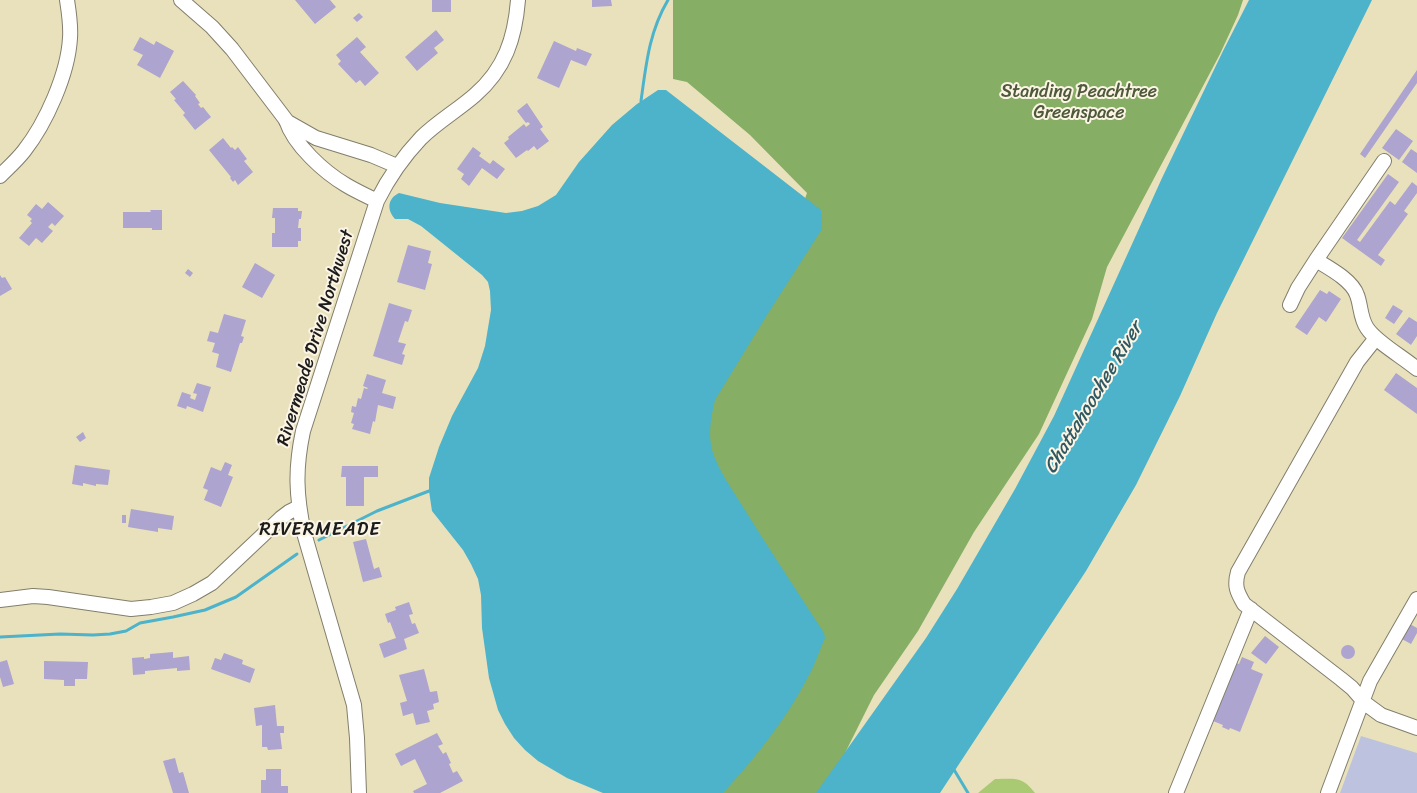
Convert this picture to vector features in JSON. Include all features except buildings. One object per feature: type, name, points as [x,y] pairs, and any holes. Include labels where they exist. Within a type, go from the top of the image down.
[{"type":"street","points":[[0,176],[24,151],[40,127],[63,74],[69,51],[70,36],[67,0]]},
{"type":"street","points":[[181,0],[212,26],[232,49],[286,120],[298,142],[320,166],[345,184],[378,201]]},
{"type":"street","name":"Rivermeade Drive Northwest","points":[[359,793],[354,705],[304,533],[299,508],[297,469],[303,431],[378,201],[387,182],[397,166],[422,137],[476,95],[495,75],[512,39],[518,0]]},
{"type":"street","points":[[286,120],[316,138],[371,155],[397,166]]},
{"type":"street","points":[[1290,305],[1298,288],[1316,260],[1384,162]]},
{"type":"street","points":[[1316,260],[1346,281],[1357,293],[1364,324],[1376,338],[1417,369]]},
{"type":"street","points":[[1376,338],[1357,362],[1238,572],[1236,580],[1237,591],[1244,604],[1341,678],[1363,701],[1381,715],[1417,728]]},
{"type":"street","points":[[0,600],[32,596],[131,608],[151,608],[172,603],[212,583],[281,518],[299,508]]},
{"type":"street","points":[[1328,793],[1370,681],[1417,599]]},
{"type":"street","points":[[1176,793],[1251,609]]},
{"type":"shaded area","points":[[1361,736],[1417,753],[1417,793],[1340,793]]},
{"type":"green space","name":"Standing Peachtree Greenspace","points":[[673,0],[1243,0],[1220,54],[1107,267],[1092,319],[1039,434],[974,532],[918,631],[874,695],[833,777],[822,793],[709,793],[717,474],[702,413],[762,320],[807,193],[750,135],[687,82],[673,79]]},
{"type":"green space","points":[[995,779],[1022,781],[1035,793],[978,793]]},
{"type":"water","name":"Chattahoochee River","points":[[1249,0],[1372,0],[1217,313],[1180,396],[1136,485],[1086,571],[940,793],[816,793],[926,638],[1015,489],[1054,416],[1162,178]]},
{"type":"water","points":[[658,90],[666,90],[821,210],[822,229],[715,400],[710,431],[712,450],[722,472],[824,633],[825,638],[810,672],[790,709],[747,766],[723,793],[603,793],[567,778],[538,761],[514,738],[505,724],[498,710],[489,678],[478,579],[463,550],[432,511],[429,491],[429,478],[439,447],[452,416],[478,368],[485,346],[491,310],[488,282],[482,275],[421,226],[408,219],[395,219],[390,208],[390,201],[399,193],[440,203],[506,213],[538,206],[556,195],[579,162],[612,125],[637,104]]},
{"type":"waterway","points":[[641,101],[652,37],[668,0]]},
{"type":"waterway","points":[[319,540],[377,511],[429,491]]},
{"type":"waterway","points":[[0,637],[110,634],[126,631],[140,623],[205,610],[236,597],[297,554]]},
{"type":"waterway","points":[[953,768],[968,793]]},
{"type":"district","name":"RIVERMEADE","points":[[320,530]]}]
